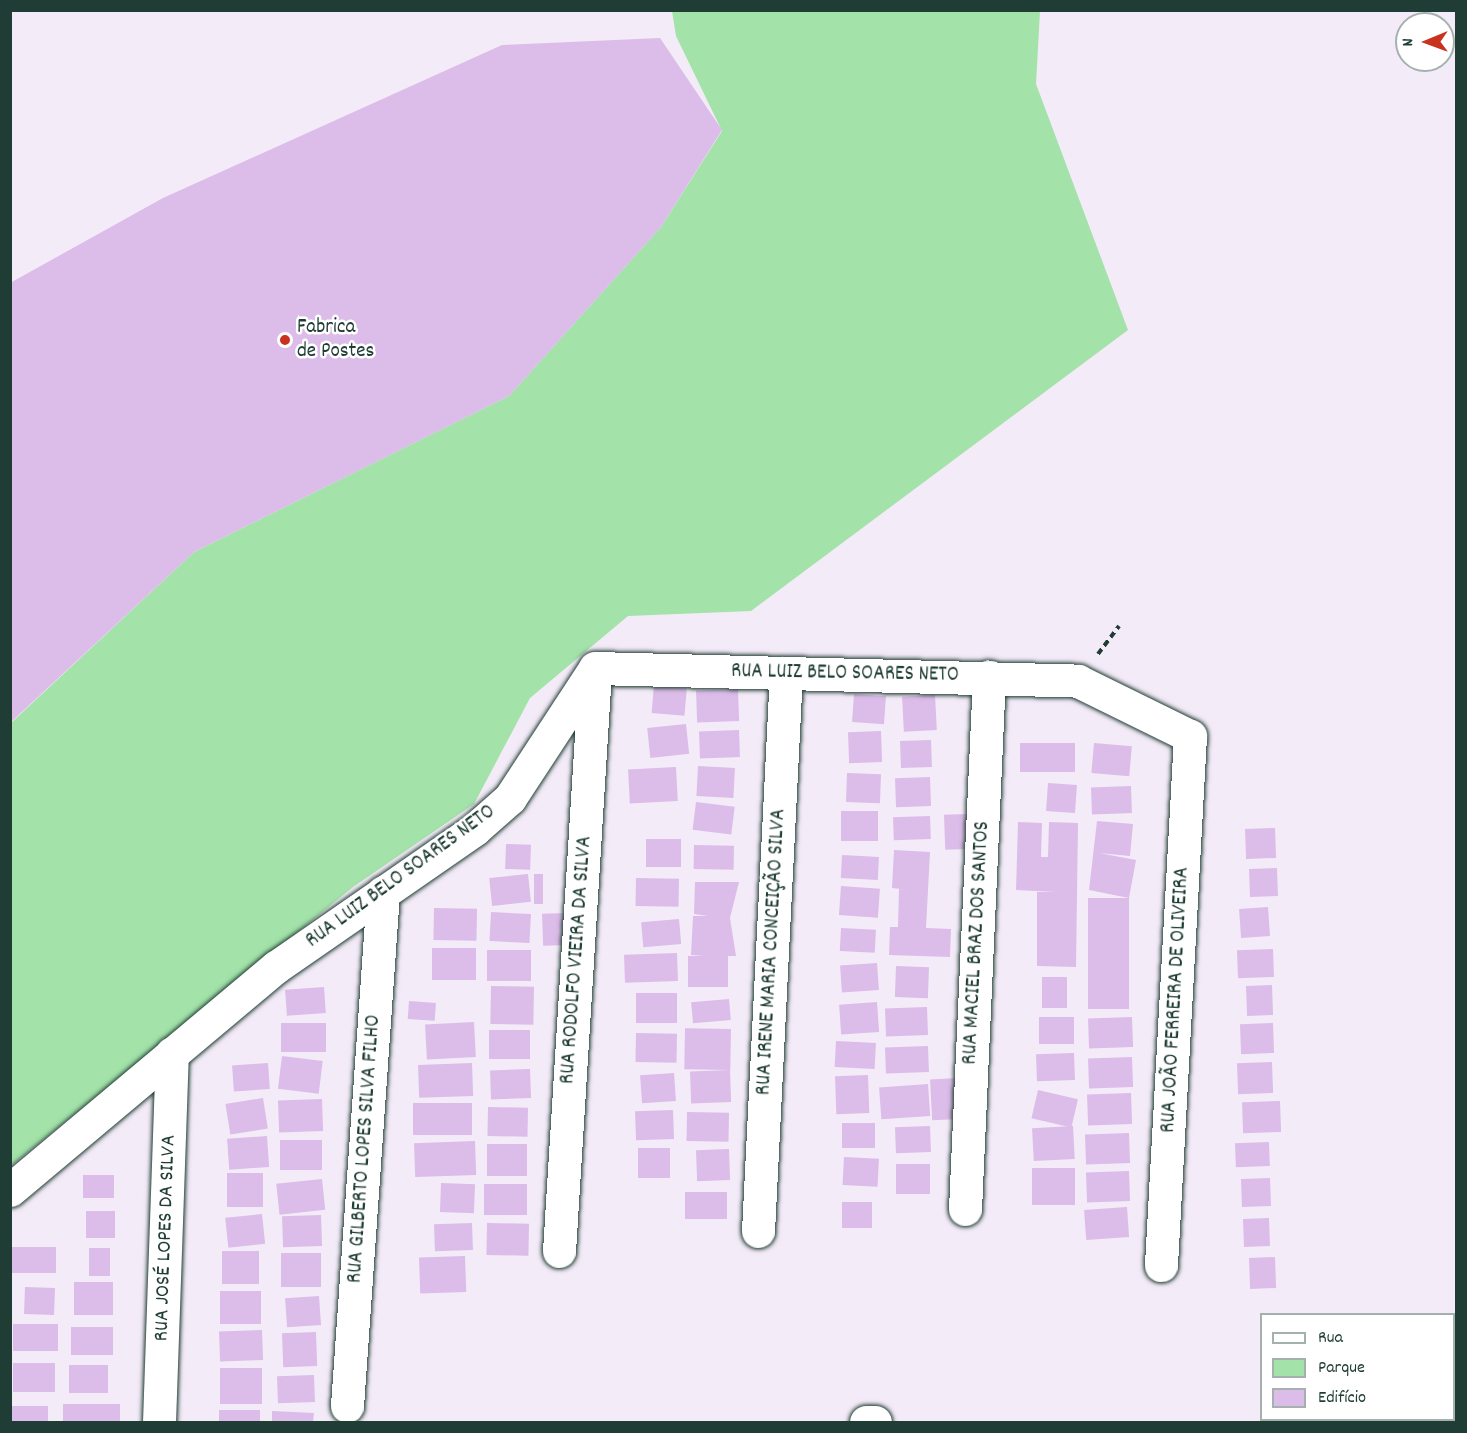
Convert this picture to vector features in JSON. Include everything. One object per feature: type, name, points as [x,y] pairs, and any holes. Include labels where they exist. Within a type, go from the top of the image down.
[{"type":"street","name":"RUA LUIZ BELO SOARES NETO","points":[[10,1190],[276,966],[474,829],[510,798],[595,668],[1078,681],[1190,736]]},
{"type":"street","name":"RUA RODOLFO VIEIRA DA SILVA","points":[[559,1251],[595,668]]},
{"type":"street","name":"RUA IRENE MARIA CONCEIÇÃO SILVA","points":[[758,1231],[786,673]]},
{"type":"street","name":"RUA MACIEL BRAZ DOS SANTOS","points":[[965,1209],[989,677]]},
{"type":"street","name":"RUA JOÃO FERREIRA DE OLIVEIRA","points":[[1161,1265],[1190,736]]},
{"type":"street","name":"RUA GILBERTO LOPES SILVA FILHO","points":[[347,1406],[383,892]]},
{"type":"street","name":"RUA JOSÉ LOPES DA SILVA","points":[[159,1422],[172,1053]]},
{"type":"street","points":[[866,1422],[875,1422]]},
{"type":"green space","points":[[672,11],[1040,11],[1036,84],[1128,330],[751,611],[628,616],[530,698],[474,804],[353,887],[11,1166],[11,723],[194,552],[509,396],[661,227],[722,131],[676,36]]},
{"type":"building","name":"Fabrica de Postes","points":[[660,38],[722,130],[661,227],[509,396],[194,552],[10,723],[10,283],[163,198],[502,45]]},
{"type":"building","points":[[654,685],[687,688],[684,716],[652,713]]},
{"type":"building","points":[[738,689],[739,721],[697,722],[696,690]]},
{"type":"building","points":[[854,694],[886,696],[884,724],[852,722]]},
{"type":"building","points":[[935,695],[937,730],[904,732],[902,697]]},
{"type":"building","points":[[686,724],[689,754],[650,758],[647,728]]},
{"type":"building","points":[[739,730],[740,757],[700,758],[699,731]]},
{"type":"building","points":[[881,731],[882,762],[849,763],[848,732]]},
{"type":"building","points":[[931,740],[932,767],[901,768],[900,741]]},
{"type":"building","points":[[1020,743],[1075,743],[1075,772],[1020,772]]},
{"type":"building","points":[[1094,743],[1132,746],[1129,776],[1091,773]]},
{"type":"building","points":[[698,766],[735,768],[733,798],[696,796]]},
{"type":"building","points":[[676,767],[678,801],[630,803],[628,770]]},
{"type":"building","points":[[847,773],[881,774],[880,803],[846,802]]},
{"type":"building","points":[[930,777],[931,806],[896,807],[895,778]]},
{"type":"building","points":[[1048,783],[1077,785],[1075,813],[1046,811]]},
{"type":"building","points":[[1131,786],[1132,813],[1092,814],[1091,787]]},
{"type":"building","points":[[696,802],[735,807],[731,835],[693,830]]},
{"type":"building","points":[[841,811],[878,811],[878,841],[841,841]]},
{"type":"building","points":[[967,814],[968,849],[945,850],[944,815]]},
{"type":"building","points":[[930,816],[931,839],[894,840],[893,817]]},
{"type":"building","points":[[1097,821],[1133,824],[1130,856],[1099,853],[1136,860],[1129,898],[1089,890]]},
{"type":"building","points":[[1018,822],[1042,823],[1041,857],[1048,857],[1049,822],[1078,823],[1076,967],[1037,966],[1037,892],[1056,892],[1016,890]]},
{"type":"building","points":[[1275,828],[1276,858],[1246,859],[1245,829]]},
{"type":"building","points":[[646,839],[681,839],[681,867],[646,867]]},
{"type":"building","points":[[506,844],[531,845],[530,870],[505,869]]},
{"type":"building","points":[[694,845],[734,846],[734,870],[694,869]]},
{"type":"building","points":[[894,850],[930,852],[926,928],[951,929],[950,957],[889,955],[890,927],[898,927],[899,889],[910,890],[892,888]]},
{"type":"building","points":[[842,855],[879,857],[878,880],[841,878]]},
{"type":"building","points":[[1277,868],[1278,896],[1250,897],[1249,869]]},
{"type":"building","points":[[528,874],[531,902],[492,906],[489,878]]},
{"type":"building","points":[[534,874],[543,874],[543,904],[534,904]]},
{"type":"building","points":[[636,878],[679,879],[679,907],[636,906]]},
{"type":"building","points":[[695,882],[739,882],[730,918],[736,956],[728,956],[728,987],[688,987],[688,956],[705,956],[691,955],[693,916],[708,916],[694,914]]},
{"type":"building","points":[[841,886],[880,889],[878,918],[839,915]]},
{"type":"building","points":[[1088,898],[1129,898],[1129,1009],[1088,1009]]},
{"type":"building","points":[[1268,907],[1270,936],[1241,938],[1239,909]]},
{"type":"building","points":[[434,908],[477,909],[476,941],[433,940]]},
{"type":"building","points":[[491,912],[531,914],[529,943],[489,941]]},
{"type":"building","points":[[567,913],[568,945],[543,946],[542,914]]},
{"type":"building","points":[[679,919],[681,944],[643,947],[641,922]]},
{"type":"building","points":[[841,928],[876,930],[875,953],[840,951]]},
{"type":"building","points":[[432,948],[476,948],[476,980],[432,980]]},
{"type":"building","points":[[1273,949],[1274,977],[1238,978],[1237,950]]},
{"type":"building","points":[[487,950],[531,950],[531,981],[487,981]]},
{"type":"building","points":[[677,953],[678,981],[625,983],[624,955]]},
{"type":"building","points":[[877,963],[879,990],[842,993],[840,966]]},
{"type":"building","points":[[896,966],[929,967],[928,998],[895,997]]},
{"type":"building","points":[[1042,977],[1067,977],[1067,1008],[1042,1008]]},
{"type":"building","points":[[1272,985],[1273,1015],[1247,1016],[1246,986]]},
{"type":"building","points":[[491,986],[534,987],[533,1025],[490,1024]]},
{"type":"building","points":[[324,987],[326,1013],[287,1016],[285,990]]},
{"type":"building","points":[[636,993],[677,993],[677,1023],[636,1023]]},
{"type":"building","points":[[729,999],[731,1020],[693,1023],[691,1002]]},
{"type":"building","points":[[409,1001],[436,1003],[435,1021],[408,1019]]},
{"type":"building","points":[[877,1002],[879,1032],[841,1035],[839,1005]]},
{"type":"building","points":[[927,1007],[928,1035],[886,1036],[885,1008]]},
{"type":"building","points":[[1039,1017],[1074,1017],[1074,1044],[1039,1044]]},
{"type":"building","points":[[1132,1017],[1133,1047],[1089,1049],[1088,1019]]},
{"type":"building","points":[[474,1022],[476,1057],[427,1060],[425,1025]]},
{"type":"building","points":[[281,1023],[326,1023],[326,1052],[281,1052]]},
{"type":"building","points":[[1273,1023],[1274,1053],[1241,1054],[1240,1024]]},
{"type":"building","points":[[685,1028],[731,1029],[730,1070],[684,1069]]},
{"type":"building","points":[[489,1030],[530,1030],[530,1059],[489,1059]]},
{"type":"building","points":[[636,1033],[677,1034],[676,1063],[635,1062]]},
{"type":"building","points":[[836,1041],[876,1043],[875,1069],[835,1067]]},
{"type":"building","points":[[928,1046],[929,1072],[886,1073],[885,1048]]},
{"type":"building","points":[[1074,1053],[1075,1080],[1037,1081],[1036,1054]]},
{"type":"building","points":[[282,1056],[323,1061],[319,1094],[278,1089]]},
{"type":"building","points":[[1132,1057],[1133,1087],[1089,1089],[1088,1059]]},
{"type":"building","points":[[1272,1062],[1273,1093],[1238,1094],[1237,1063]]},
{"type":"building","points":[[268,1063],[270,1089],[234,1091],[232,1066]]},
{"type":"building","points":[[472,1063],[473,1096],[419,1098],[418,1065]]},
{"type":"building","points":[[530,1069],[531,1098],[491,1099],[490,1070]]},
{"type":"building","points":[[730,1070],[731,1102],[691,1103],[690,1071]]},
{"type":"building","points":[[674,1073],[676,1101],[642,1103],[640,1075]]},
{"type":"building","points":[[868,1075],[869,1113],[836,1114],[835,1076]]},
{"type":"building","points":[[957,1078],[959,1119],[932,1120],[930,1079]]},
{"type":"building","points":[[928,1084],[930,1116],[881,1119],[879,1087]]},
{"type":"building","points":[[1038,1090],[1078,1099],[1071,1127],[1031,1118]]},
{"type":"building","points":[[1131,1093],[1132,1124],[1088,1126],[1087,1095]]},
{"type":"building","points":[[263,1098],[268,1129],[230,1135],[225,1104]]},
{"type":"building","points":[[322,1099],[323,1131],[279,1133],[278,1101]]},
{"type":"building","points":[[1280,1101],[1281,1132],[1243,1133],[1242,1102]]},
{"type":"building","points":[[413,1103],[472,1103],[472,1135],[413,1135]]},
{"type":"building","points":[[488,1107],[528,1108],[527,1137],[487,1136]]},
{"type":"building","points":[[673,1110],[674,1139],[636,1140],[635,1111]]},
{"type":"building","points":[[687,1112],[729,1113],[728,1142],[686,1141]]},
{"type":"building","points":[[842,1123],[875,1123],[875,1148],[842,1148]]},
{"type":"building","points":[[930,1126],[931,1152],[896,1153],[895,1127]]},
{"type":"building","points":[[1073,1126],[1075,1159],[1034,1161],[1032,1128]]},
{"type":"building","points":[[1129,1133],[1130,1163],[1086,1165],[1085,1135]]},
{"type":"building","points":[[267,1136],[269,1167],[229,1170],[227,1139]]},
{"type":"building","points":[[280,1140],[322,1140],[322,1170],[280,1170]]},
{"type":"building","points":[[475,1141],[476,1175],[415,1177],[414,1143]]},
{"type":"building","points":[[1269,1142],[1270,1166],[1236,1167],[1235,1143]]},
{"type":"building","points":[[487,1144],[527,1144],[527,1176],[487,1176]]},
{"type":"building","points":[[638,1148],[670,1148],[670,1178],[638,1178]]},
{"type":"building","points":[[729,1149],[730,1180],[697,1181],[696,1150]]},
{"type":"building","points":[[844,1157],[879,1159],[877,1187],[843,1185]]},
{"type":"building","points":[[896,1164],[930,1164],[930,1194],[896,1194]]},
{"type":"building","points":[[1032,1168],[1075,1168],[1075,1205],[1032,1205]]},
{"type":"building","points":[[1129,1171],[1130,1201],[1087,1202],[1086,1173]]},
{"type":"building","points":[[227,1173],[263,1173],[263,1207],[227,1207]]},
{"type":"building","points":[[83,1175],[114,1175],[114,1198],[83,1198]]},
{"type":"building","points":[[1270,1178],[1271,1206],[1242,1207],[1241,1179]]},
{"type":"building","points":[[322,1179],[325,1210],[279,1215],[276,1184]]},
{"type":"building","points":[[441,1183],[475,1184],[474,1213],[440,1212]]},
{"type":"building","points":[[484,1184],[527,1184],[527,1215],[484,1215]]},
{"type":"building","points":[[685,1192],[727,1192],[727,1219],[685,1219]]},
{"type":"building","points":[[842,1202],[872,1202],[872,1228],[842,1228]]},
{"type":"building","points":[[1127,1207],[1129,1237],[1086,1240],[1084,1210]]},
{"type":"building","points":[[86,1211],[115,1211],[115,1238],[86,1238]]},
{"type":"building","points":[[262,1214],[265,1244],[228,1248],[225,1218]]},
{"type":"building","points":[[321,1215],[322,1246],[283,1247],[282,1216]]},
{"type":"building","points":[[1269,1218],[1270,1246],[1244,1247],[1243,1219]]},
{"type":"building","points":[[472,1223],[473,1250],[435,1251],[434,1224]]},
{"type":"building","points":[[487,1223],[529,1224],[528,1256],[486,1255]]},
{"type":"building","points":[[12,1247],[56,1247],[56,1273],[12,1273]]},
{"type":"building","points":[[89,1248],[110,1248],[110,1276],[89,1276]]},
{"type":"building","points":[[222,1251],[259,1251],[259,1284],[222,1284]]},
{"type":"building","points":[[281,1253],[321,1253],[321,1287],[281,1287]]},
{"type":"building","points":[[465,1256],[466,1292],[420,1294],[419,1258]]},
{"type":"building","points":[[1275,1257],[1276,1288],[1250,1289],[1249,1258]]},
{"type":"building","points":[[74,1282],[113,1282],[113,1315],[74,1315]]},
{"type":"building","points":[[25,1287],[55,1288],[54,1315],[24,1314]]},
{"type":"building","points":[[220,1291],[261,1291],[261,1324],[220,1324]]},
{"type":"building","points":[[319,1296],[321,1325],[287,1327],[285,1298]]},
{"type":"building","points":[[13,1324],[58,1324],[58,1351],[13,1351]]},
{"type":"building","points":[[71,1327],[113,1327],[113,1355],[71,1355]]},
{"type":"building","points":[[262,1330],[263,1360],[220,1361],[219,1332]]},
{"type":"building","points":[[316,1332],[317,1366],[283,1367],[282,1333]]},
{"type":"building","points":[[13,1363],[55,1363],[55,1392],[13,1392]]},
{"type":"building","points":[[69,1365],[108,1365],[108,1393],[69,1393]]},
{"type":"building","points":[[220,1368],[262,1368],[262,1404],[220,1404]]},
{"type":"building","points":[[314,1375],[315,1402],[278,1403],[277,1376]]},
{"type":"building","points":[[63,1404],[120,1404],[120,1422],[63,1422]]},
{"type":"building","points":[[10,1406],[48,1406],[48,1422],[10,1422]]},
{"type":"building","points":[[219,1410],[260,1410],[260,1422],[219,1422]]},
{"type":"building","points":[[272,1411],[314,1413],[313,1422],[272,1422]]},
{"type":"place","name":"Fabrica de Postes","points":[[285,340]]}]
